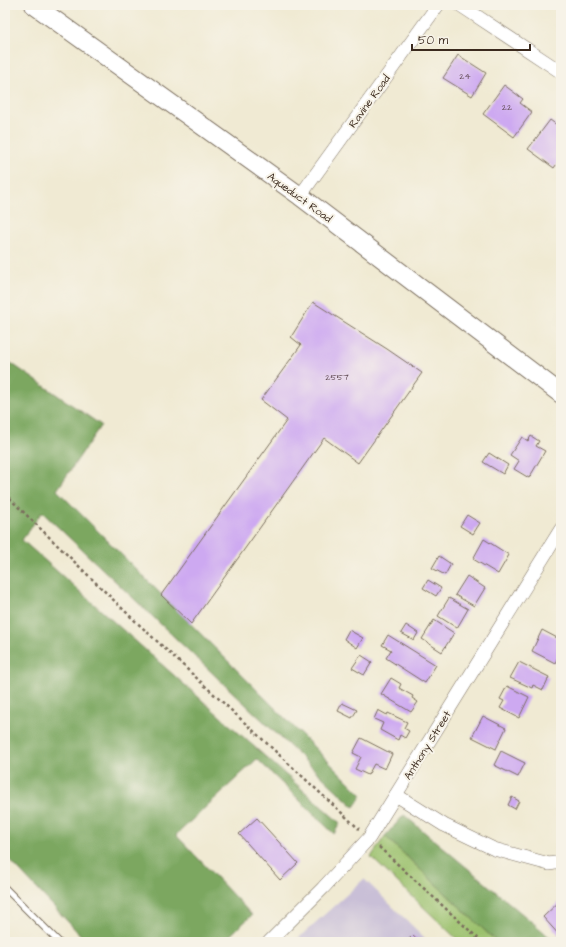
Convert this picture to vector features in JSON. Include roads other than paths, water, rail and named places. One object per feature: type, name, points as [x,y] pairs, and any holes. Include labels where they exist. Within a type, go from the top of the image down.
[{"type":"street","name":"Aqueduct Road","points":[[34,5],[300,196],[561,394]]},
{"type":"street","name":"Ravine Road","points":[[300,196],[438,5]]},
{"type":"street","points":[[460,5],[561,72]]},
{"type":"street","name":"Anthony Street","points":[[269,942],[323,888],[369,838],[561,530]]},
{"type":"street","points":[[396,794],[444,825],[494,850],[549,864],[561,862]]},
{"type":"lane","points":[[5,888],[58,942]]}]
